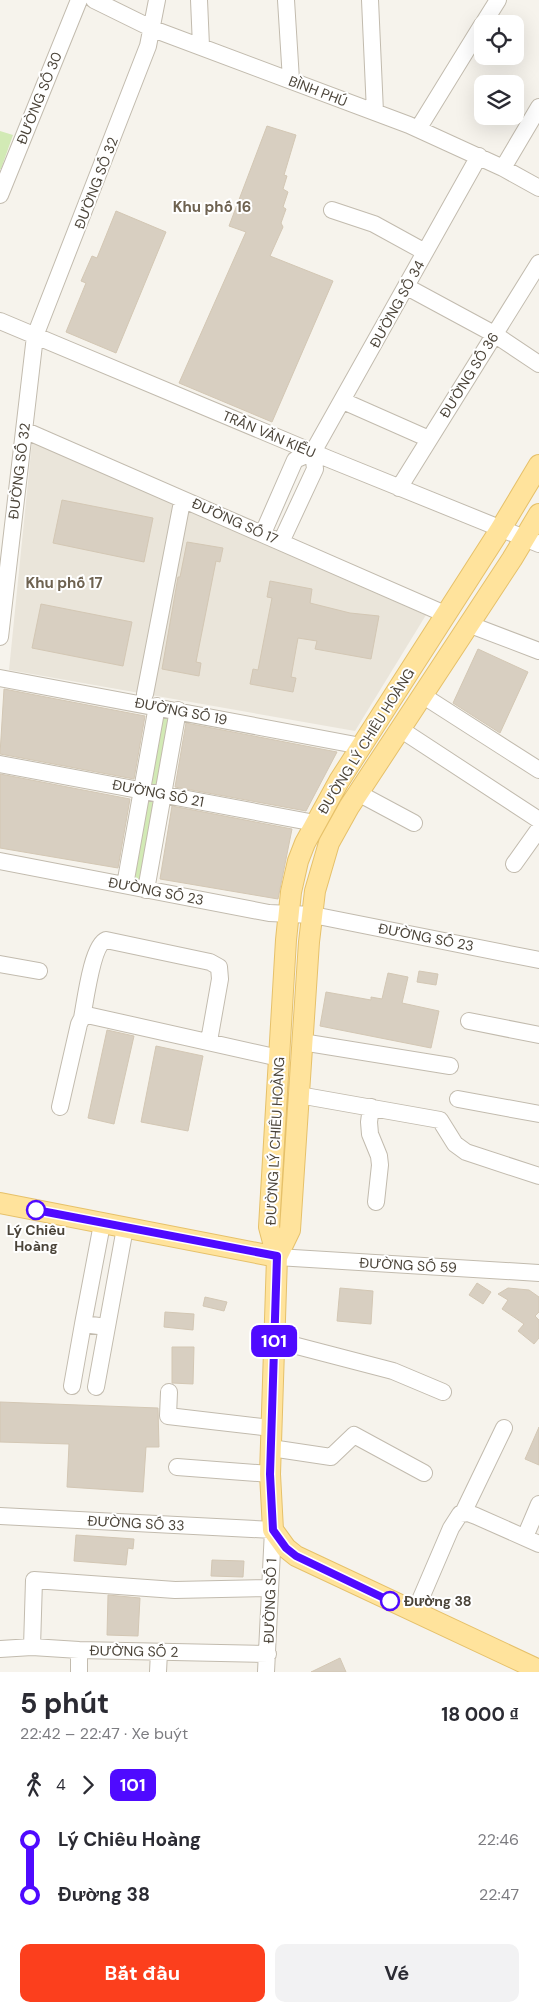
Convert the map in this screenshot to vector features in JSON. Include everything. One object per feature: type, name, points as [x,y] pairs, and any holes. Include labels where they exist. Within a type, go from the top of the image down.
[{"type":"main road","name":"ĐƯỜNG LÝ CHIÊU HOÀNG","points":[[277,1256],[269,1227],[289,913],[291,892],[298,861],[315,824],[361,746],[500,530],[539,465]]},
{"type":"main road","name":"ĐƯỜNG LÝ CHIÊU HOÀNG","points":[[277,1256],[290,1230],[309,942],[315,891],[329,843],[358,793],[468,624],[532,542],[539,514]]},
{"type":"main road","points":[[0,1203],[277,1256],[270,1474],[273,1530],[286,1548],[296,1556],[539,1670]]},
{"type":"street","name":"ĐƯỜNG SỐ 30","points":[[0,196],[79,0]]},
{"type":"street","name":"BÌNH PHÚ","points":[[94,0],[153,29],[418,129],[479,156],[539,188]]},
{"type":"street","name":"ĐƯỜNG SỐ 32","points":[[0,637],[6,539],[24,430],[35,336],[99,176],[148,46],[153,29],[157,0]]},
{"type":"street","points":[[198,0],[201,46]]},
{"type":"street","points":[[286,0],[291,80]]},
{"type":"street","points":[[370,0],[375,112]]},
{"type":"street","points":[[489,15],[498,0]]},
{"type":"street","points":[[418,129],[474,39]]},
{"type":"street","points":[[503,168],[539,107]]},
{"type":"street","name":"ĐƯỜNG SỐ 34","points":[[263,533],[295,460],[313,452],[479,156]]},
{"type":"street","points":[[332,210],[374,224],[425,252]]},
{"type":"street","name":"ĐƯỜNG SỐ 36","points":[[399,488],[539,263]]},
{"type":"street","points":[[407,287],[494,334],[539,364]]},
{"type":"street","name":"TRẦN VĂN KIỂU","points":[[0,321],[532,542]]},
{"type":"street","points":[[343,401],[429,439]]},
{"type":"street","name":"ĐƯỜNG SỐ 17","points":[[24,430],[445,614]]},
{"type":"street","name":"ĐƯỜNG SỐ 34","points":[[281,542],[315,469],[313,452]]},
{"type":"street","points":[[145,694],[181,508]]},
{"type":"street","points":[[468,624],[539,651]]},
{"type":"street","name":"ĐƯỜNG SỐ 19","points":[[0,678],[157,706],[361,746]]},
{"type":"street","points":[[422,696],[539,770]]},
{"type":"street","points":[[125,886],[157,706]]},
{"type":"street","points":[[146,890],[178,710]]},
{"type":"street","points":[[400,729],[539,828],[514,864]]},
{"type":"street","name":"ĐƯỜNG SỐ 21","points":[[0,764],[315,824]]},
{"type":"street","points":[[358,793],[414,823]]},
{"type":"street","name":"ĐƯỜNG SỐ 23","points":[[0,861],[269,913],[312,915],[539,960]]},
{"type":"street","points":[[60,1107],[92,968],[100,944],[106,940],[210,962],[219,967],[220,979],[209,1042]]},
{"type":"street","points":[[0,964],[39,971]]},
{"type":"street","points":[[82,1018],[87,1015],[279,1058]]},
{"type":"street","points":[[469,1021],[539,1035]]},
{"type":"street","points":[[302,1042],[450,1066]]},
{"type":"street","points":[[299,1095],[440,1120],[455,1144],[466,1152],[539,1176]]},
{"type":"street","points":[[458,1099],[539,1114]]},
{"type":"street","points":[[371,1107],[370,1134],[379,1156],[380,1165],[376,1202]]},
{"type":"street","points":[[72,1386],[102,1224]]},
{"type":"street","points":[[96,1387],[125,1228]]},
{"type":"street","name":"ĐƯỜNG SỐ 59","points":[[277,1256],[539,1273]]},
{"type":"street","points":[[83,1324],[107,1327]]},
{"type":"street","points":[[274,1340],[393,1371],[443,1392]]},
{"type":"street","points":[[169,1392],[168,1416],[271,1428]]},
{"type":"street","points":[[415,1612],[450,1528],[463,1513],[504,1428]]},
{"type":"street","points":[[271,1448],[332,1457],[354,1435],[424,1473]]},
{"type":"street","points":[[177,1467],[270,1474]]},
{"type":"street","points":[[463,1513],[476,1516],[532,1540],[539,1504]]},
{"type":"street","name":"ĐƯỜNG SỐ 33","points":[[0,1516],[273,1530]]},
{"type":"street","name":"ĐƯỜNG SỐ 1","points":[[266,1672],[273,1530]]},
{"type":"street","points":[[32,1647],[34,1580],[176,1590],[270,1588]]},
{"type":"street","name":"ĐƯỜNG SỐ 2","points":[[0,1649],[32,1647],[79,1650],[268,1654]]},
{"type":"street","points":[[79,1650],[79,1672]]},
{"type":"street","points":[[158,1672],[159,1652]]},
{"type":"shaded area","points":[[32,442],[426,615],[355,731],[9,670]]},
{"type":"green space","points":[[0,131],[13,135],[1,169],[0,169]]},
{"type":"green space","points":[[161,711],[174,714],[160,789],[147,787]]},
{"type":"green space","points":[[145,795],[158,798],[142,881],[130,879]]},
{"type":"building","points":[[267,126],[296,135],[284,175],[287,176],[283,189],[288,192],[283,207],[286,209],[281,223],[283,227],[270,256],[333,281],[272,422],[179,383],[246,232],[229,226]]},
{"type":"building","points":[[116,211],[166,232],[116,353],[66,332],[86,283],[81,281],[92,256],[97,258]]},
{"type":"building","points":[[62,500],[153,518],[144,562],[53,543]]},
{"type":"building","points":[[187,542],[223,548],[220,562],[216,561],[196,662],[201,663],[199,676],[162,669],[178,577],[180,577]]},
{"type":"building","points":[[270,581],[312,589],[310,603],[350,613],[379,616],[371,659],[315,649],[317,641],[298,638],[291,677],[296,678],[293,692],[250,684],[253,669],[258,670],[272,598],[267,597]]},
{"type":"building","points":[[41,604],[132,622],[123,666],[32,648]]},
{"type":"building","points":[[478,649],[528,672],[500,733],[453,703]]},
{"type":"building","points":[[4,689],[145,716],[134,779],[0,754]]},
{"type":"building","points":[[186,723],[337,752],[306,811],[175,787]]},
{"type":"building","points":[[0,774],[130,799],[118,868],[0,848]]},
{"type":"building","points":[[172,806],[292,829],[278,899],[160,879]]},
{"type":"building","points":[[419,971],[438,974],[436,985],[417,982]]},
{"type":"building","points":[[388,973],[408,977],[402,1003],[439,1011],[431,1048],[320,1026],[326,992],[371,1000],[371,997],[382,999]]},
{"type":"building","points":[[107,1030],[134,1036],[114,1124],[88,1118]]},
{"type":"building","points":[[156,1046],[203,1056],[188,1131],[141,1122]]},
{"type":"building","points":[[477,1283],[491,1292],[483,1304],[469,1295]]},
{"type":"building","points":[[340,1288],[373,1291],[371,1324],[337,1321]]},
{"type":"building","points":[[508,1288],[529,1290],[539,1297],[539,1312],[535,1316],[539,1320],[539,1338],[534,1344],[518,1331],[524,1324],[502,1309],[508,1300],[498,1294]]},
{"type":"building","points":[[205,1297],[227,1302],[224,1311],[203,1306]]},
{"type":"building","points":[[165,1312],[194,1314],[193,1330],[164,1327]]},
{"type":"building","points":[[172,1347],[194,1347],[193,1384],[172,1383]]},
{"type":"building","points":[[0,1402],[158,1408],[159,1447],[146,1447],[143,1492],[67,1487],[69,1444],[0,1442]]},
{"type":"building","points":[[539,1427],[539,1465],[525,1459]]},
{"type":"building","points":[[76,1535],[134,1539],[133,1549],[128,1548],[126,1565],[74,1561]]},
{"type":"building","points":[[212,1560],[244,1561],[243,1577],[211,1576]]},
{"type":"building","points":[[108,1595],[140,1598],[138,1636],[107,1635]]},
{"type":"building","points":[[340,1658],[346,1672],[311,1672]]},
{"type":"bus line","name":"101","points":[[36,1210],[277,1256],[270,1474],[273,1530],[286,1548],[296,1556],[390,1601]]},
{"type":"place","name":"Lý Chiêu Hoàng","points":[[36,1210]]},
{"type":"place","name":"Đường 38","points":[[390,1601]]},
{"type":"district","name":"Khu phố 16","points":[[212,207]]},
{"type":"district","name":"Khu phố 17","points":[[64,583]]}]
